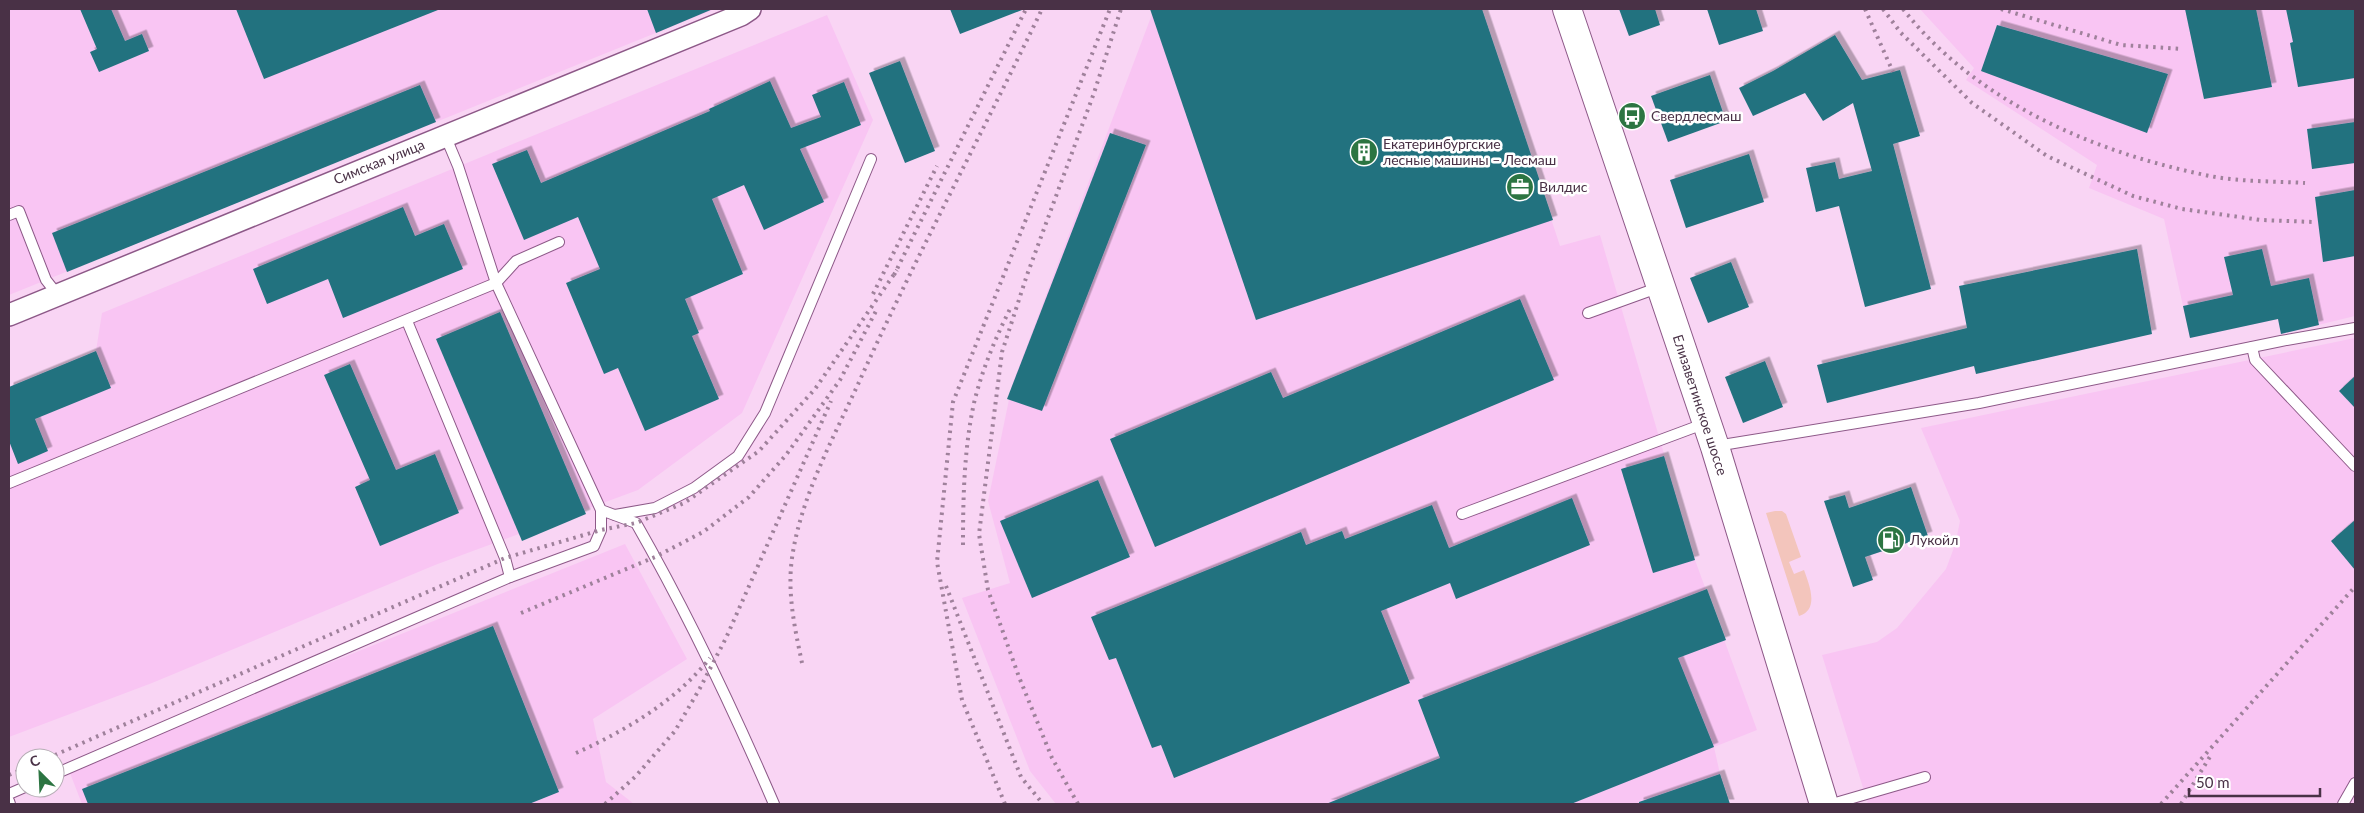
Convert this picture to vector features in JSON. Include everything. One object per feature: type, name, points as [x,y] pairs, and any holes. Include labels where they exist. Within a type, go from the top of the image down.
[{"type":"main road","name":"Елизаветинское шоссе","points":[[1567,9],[1711,435],[1824,804]]},
{"type":"street","name":"Симская улица","points":[[9,314],[741,15],[750,9]]},
{"type":"lane","points":[[65,770],[510,577],[594,546],[601,530],[601,510],[496,283],[458,166],[445,135]]},
{"type":"lane","points":[[614,515],[655,508],[694,488],[738,456],[765,413],[871,159]]},
{"type":"lane","points":[[9,215],[19,211],[46,280],[58,294]]},
{"type":"lane","points":[[9,483],[496,283],[516,260],[559,242]]},
{"type":"lane","points":[[1588,313],[1661,287]]},
{"type":"lane","points":[[407,321],[505,558],[510,577]]},
{"type":"lane","points":[[1462,514],[1711,435],[1979,402],[2355,328]]},
{"type":"lane","points":[[2252,347],[2255,360],[2355,466]]},
{"type":"lane","points":[[601,510],[636,523],[739,723],[774,804]]},
{"type":"lane","points":[[1832,804],[1925,777]]},
{"type":"lane","points":[[2343,804],[2355,783]]},
{"type":"shaded area","points":[[9,9],[715,9],[9,295]]},
{"type":"shaded area","points":[[1154,9],[1482,9],[1560,246],[1600,235],[1695,560],[1757,730],[1714,747],[1720,774],[1730,804],[1056,804],[1030,771],[962,598],[1010,583],[988,501],[1012,385]]},
{"type":"shaded area","points":[[1920,9],[2355,9],[2355,316],[2281,334],[2278,319],[2190,338],[2164,219],[2089,188],[2097,165],[1966,80],[1974,68]]},
{"type":"shaded area","points":[[827,15],[873,120],[742,413],[638,490],[435,565],[152,683],[9,737],[9,387],[96,351],[102,313]]},
{"type":"shaded area","points":[[2355,338],[2355,804],[1868,804],[1822,655],[1877,642],[1897,628],[1946,569],[1955,545],[1960,521],[1921,428]]},
{"type":"shaded area","points":[[1782,511],[1786,514],[1801,557],[1789,562],[1794,574],[1804,570],[1810,589],[1811,602],[1809,608],[1799,616],[1766,513]]},
{"type":"shaded area","points":[[625,544],[687,659],[593,719],[606,782],[634,804],[82,804],[68,768]]},
{"type":"building","points":[[80,9],[111,9],[125,41],[142,34],[149,51],[99,72],[90,52],[97,49]]},
{"type":"building","points":[[236,9],[438,9],[438,10],[264,79]]},
{"type":"building","points":[[647,9],[713,9],[656,33]]},
{"type":"building","points":[[950,9],[1022,9],[1022,10],[960,34]]},
{"type":"building","name":"Екатеринбургские лесные машины – Лесмаш","points":[[1150,9],[1482,9],[1553,220],[1256,320]]},
{"type":"building","points":[[1619,9],[1655,9],[1660,25],[1629,36]]},
{"type":"building","points":[[1707,9],[1756,9],[1763,31],[1719,45]]},
{"type":"building","points":[[2185,9],[2256,9],[2272,87],[2204,99]]},
{"type":"building","points":[[2286,9],[2355,9],[2355,78],[2298,87],[2290,43],[2293,42]]},
{"type":"building","points":[[1997,25],[2168,74],[2147,133],[1981,71]]},
{"type":"building","points":[[1835,35],[1862,80],[1900,70],[1920,136],[1893,144],[1931,289],[1865,307],[1839,206],[1816,212],[1806,168],[1835,162],[1839,179],[1872,171],[1853,103],[1823,121],[1805,93],[1753,116],[1739,88],[1773,71]]},
{"type":"building","points":[[900,61],[935,151],[905,163],[869,73]]},
{"type":"building","points":[[1710,75],[1726,121],[1668,142],[1651,96]]},
{"type":"building","points":[[770,81],[791,128],[821,117],[812,95],[844,82],[861,125],[800,149],[824,202],[764,230],[744,185],[712,199],[743,274],[685,299],[699,333],[692,336],[719,399],[645,431],[618,368],[604,374],[566,283],[600,269],[578,217],[524,240],[492,164],[527,150],[541,183],[710,111],[709,109]]},
{"type":"building","points":[[420,85],[436,122],[67,272],[52,233]]},
{"type":"building","points":[[2355,122],[2355,163],[2312,169],[2307,129]]},
{"type":"building","points":[[1110,133],[1146,145],[1042,411],[1007,399]]},
{"type":"building","points":[[1749,154],[1764,202],[1686,228],[1670,180]]},
{"type":"building","points":[[2355,190],[2355,256],[2323,262],[2315,197]]},
{"type":"building","points":[[403,207],[415,236],[444,224],[463,269],[343,318],[328,279],[267,304],[253,269]]},
{"type":"building","points":[[2137,249],[2152,334],[1976,374],[1974,366],[1827,403],[1817,365],[1967,328],[1959,286]]},
{"type":"building","points":[[2262,249],[2271,286],[2309,278],[2319,325],[2281,334],[2278,319],[2190,338],[2183,306],[2233,295],[2224,257]]},
{"type":"building","points":[[1731,262],[1749,307],[1708,323],[1690,278]]},
{"type":"building","points":[[1520,299],[1554,380],[1155,547],[1110,439],[1271,372],[1283,398]]},
{"type":"building","points":[[500,312],[586,514],[522,541],[436,339]]},
{"type":"building","points":[[96,351],[111,388],[35,419],[48,451],[18,464],[9,441],[9,387]]},
{"type":"building","points":[[1765,361],[1783,407],[1743,423],[1725,377]]},
{"type":"building","points":[[350,364],[396,470],[435,454],[459,513],[380,546],[355,487],[370,480],[324,375]]},
{"type":"building","points":[[2355,376],[2355,408],[2339,391]]},
{"type":"building","points":[[1664,456],[1695,560],[1653,573],[1621,469]]},
{"type":"building","points":[[1098,480],[1130,557],[1032,598],[1000,521]]},
{"type":"building","points":[[1911,487],[1928,536],[1865,557],[1873,580],[1853,587],[1824,501],[1845,495],[1849,508]]},
{"type":"building","points":[[1572,498],[1590,545],[1456,599],[1450,583],[1381,611],[1410,683],[1174,778],[1161,745],[1152,748],[1116,658],[1109,660],[1091,617],[1301,532],[1306,545],[1342,531],[1345,539],[1432,505],[1449,548]]},
{"type":"building","points":[[2355,520],[2355,570],[2331,541]]},
{"type":"building","points":[[1707,589],[1726,640],[1678,658],[1714,747],[1571,804],[1326,804],[1440,758],[1418,700]]},
{"type":"building","points":[[493,626],[559,792],[529,804],[88,804],[82,789]]},
{"type":"building","points":[[1720,774],[1730,804],[1639,804],[1639,802]]},
{"type":"railway","points":[[894,275],[1026,9]]},
{"type":"railway","points":[[802,663],[792,611],[790,585],[796,535],[810,490],[903,288],[1042,9]]},
{"type":"railway","points":[[1005,804],[962,700],[937,562],[953,402],[1110,9]]},
{"type":"railway","points":[[1078,804],[1052,758],[1019,677],[988,590],[979,534],[1002,352],[1027,275],[1094,93],[1121,9]]},
{"type":"railway","points":[[1865,9],[1893,72]]},
{"type":"railway","points":[[1883,9],[1901,33],[1972,103],[2047,156],[2133,196],[2182,209],[2261,220],[2313,222]]},
{"type":"railway","points":[[1903,9],[1933,42],[1966,72],[2003,97],[2041,119],[2082,138],[2167,166],[2210,176],[2305,183]]},
{"type":"railway","points":[[2001,9],[2121,45],[2183,49]]},
{"type":"railway","points":[[873,294],[937,166]]},
{"type":"railway","points":[[65,751],[505,558],[601,530],[636,523],[684,503],[759,451],[815,389],[897,270]]},
{"type":"railway","points":[[963,545],[966,456],[974,403],[989,355],[1010,309]]},
{"type":"railway","points":[[521,613],[655,557],[703,532],[749,497],[786,455],[840,380],[876,311]]},
{"type":"railway","points":[[605,804],[636,776],[675,731],[700,688],[726,638],[831,401]]},
{"type":"railway","points":[[946,586],[1021,777],[1043,804]]},
{"type":"railway","points":[[2161,804],[2353,589]]},
{"type":"railway","points":[[576,753],[631,725],[666,701],[682,688],[710,658]]},
{"type":"railway","points":[[2181,804],[2211,755]]},
{"type":"railway","points":[[9,775],[15,772]]},
{"type":"place","name":"Свердлесмаш","points":[[1632,116]]},
{"type":"place","name":"Екатеринбургские лесные машины – Лесмаш","points":[[1364,152]]},
{"type":"place","name":"Вилдис","points":[[1520,187]]},
{"type":"place","name":"Лукойл","points":[[1891,540]]}]
